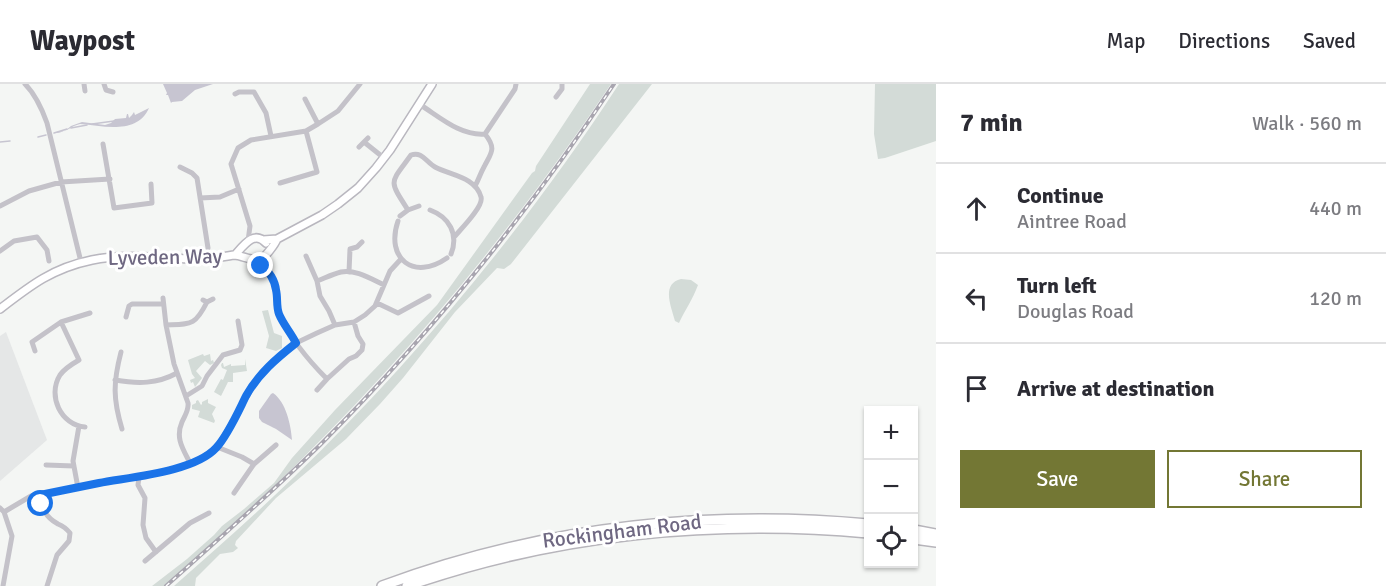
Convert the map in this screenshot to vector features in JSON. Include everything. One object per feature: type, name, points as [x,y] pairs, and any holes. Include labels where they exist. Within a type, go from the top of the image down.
[{"type":"highway","name":"Rockingham Road","points":[[382,586],[509,547],[620,527],[695,520],[754,518],[864,524]]},
{"type":"highway","name":"Rockingham Road","points":[[407,586],[513,555],[639,534],[753,527],[864,533]]},
{"type":"highway","points":[[918,531],[936,534]]},
{"type":"highway","points":[[918,540],[936,542]]},
{"type":"street","points":[[25,84],[39,103],[45,117],[81,262]]},
{"type":"street","points":[[84,84],[86,91]]},
{"type":"street","points":[[104,84],[106,90],[113,92]]},
{"type":"street","points":[[254,92],[257,84]]},
{"type":"street","points":[[266,269],[267,244],[250,226],[231,164],[238,148],[251,140],[306,130],[318,124],[338,111],[358,87],[350,84]]},
{"type":"street","name":"Lyveden Way","points":[[236,255],[255,238],[277,239],[322,215],[363,183],[384,158],[432,84]]},
{"type":"street","points":[[485,134],[516,84]]},
{"type":"street","points":[[556,97],[562,89],[562,84]]},
{"type":"street","points":[[235,94],[254,92]]},
{"type":"street","points":[[254,92],[266,113],[271,136]]},
{"type":"street","points":[[305,99],[318,124]]},
{"type":"street","points":[[419,104],[463,131],[471,134],[485,134]]},
{"type":"street","points":[[280,183],[317,172],[306,130]]},
{"type":"street","points":[[475,186],[492,153],[492,146],[485,134]]},
{"type":"street","points":[[364,142],[384,158]]},
{"type":"street","points":[[103,144],[114,208],[152,203],[151,184]]},
{"type":"street","points":[[408,210],[393,187],[393,182],[411,155],[416,153],[436,168],[457,175],[475,186],[482,197],[472,217],[455,236],[449,256],[437,264],[423,268],[413,267],[401,260],[395,241],[399,219],[408,210],[418,206]]},
{"type":"street","points":[[180,167],[192,172],[197,178],[208,248]]},
{"type":"street","points":[[0,204],[29,191],[61,182],[110,179]]},
{"type":"street","points":[[200,198],[220,197],[238,189]]},
{"type":"street","points":[[430,210],[438,213],[450,224],[455,236]]},
{"type":"street","points":[[247,243],[250,226]]},
{"type":"street","points":[[0,251],[14,241],[38,234],[47,250],[49,261]]},
{"type":"street","name":"Lyveden Way","points":[[0,309],[46,275],[81,262],[112,257],[200,259],[236,255],[260,259],[277,239]]},
{"type":"street","points":[[349,272],[350,249],[362,242]]},
{"type":"street","name":"Lyveden Way","points":[[247,243],[246,251],[252,259]]},
{"type":"street","points":[[306,256],[317,281],[320,296],[335,325]]},
{"type":"street","points":[[252,259],[266,269],[276,290],[280,316],[296,343],[327,379]]},
{"type":"street","points":[[3,586],[12,536],[2,510],[31,496],[171,470],[210,453],[217,447],[260,375],[296,343],[335,325],[355,325],[377,303],[381,283],[401,260]]},
{"type":"street","points":[[317,281],[340,272],[349,272],[381,283]]},
{"type":"street","points":[[377,303],[399,313],[429,296]]},
{"type":"street","points":[[166,325],[196,321],[207,300]]},
{"type":"street","points":[[126,317],[129,306],[132,304],[163,301],[174,364],[186,396],[188,408],[180,426],[179,439],[190,463]]},
{"type":"street","points":[[35,351],[32,342],[62,322],[90,313]]},
{"type":"street","points":[[186,396],[202,386],[223,355],[242,348],[238,321]]},
{"type":"street","points":[[62,322],[79,360],[62,373],[55,393],[61,414],[82,426],[73,461],[78,488]]},
{"type":"street","points":[[317,390],[349,359],[362,350],[363,344],[355,325]]},
{"type":"street","points":[[121,352],[115,380],[115,402],[122,429]]},
{"type":"street","points":[[115,380],[150,383],[177,373]]},
{"type":"street","points":[[234,493],[254,464],[276,445]]},
{"type":"street","points":[[217,447],[254,464]]},
{"type":"street","points":[[46,465],[74,466]]},
{"type":"street","points":[[139,477],[138,485],[145,498],[142,525],[146,538],[156,552]]},
{"type":"street","points":[[40,495],[43,510],[70,533],[69,541],[57,555],[56,564],[47,586]]},
{"type":"street","points":[[145,561],[189,524],[209,513]]},
{"type":"street","points":[[0,561],[7,562]]},
{"type":"shaded area","points":[[163,84],[213,84],[195,90],[182,101],[171,103]]},
{"type":"shaded area","points":[[590,84],[611,84],[534,193],[408,347],[317,444],[243,516],[164,586],[152,586],[187,559],[222,526],[274,483],[292,458],[335,410],[437,305],[535,171],[536,166]]},
{"type":"shaded area","points":[[619,84],[652,84],[511,264],[504,269],[497,268],[455,312],[380,404],[346,439],[276,498],[236,541],[235,545],[238,548],[233,552],[220,554],[196,578],[195,586],[174,586],[295,476],[384,385],[426,338],[468,289],[547,188]]},
{"type":"shaded area","points":[[875,84],[936,84],[936,141],[878,159],[874,134]]},
{"type":"shaded area","points":[[149,108],[144,117],[128,125],[109,127],[80,124],[66,130],[82,122],[105,125],[115,119],[126,118],[127,114],[129,118],[134,112],[135,115]]},
{"type":"shaded area","points":[[681,279],[691,280],[698,285],[679,323],[675,321],[669,291],[675,282]]},
{"type":"shaded area","points":[[268,310],[274,333],[282,336],[282,348],[276,351],[266,348],[269,336],[262,311]]},
{"type":"shaded area","points":[[6,332],[47,440],[0,481],[0,336]]},
{"type":"shaded area","points":[[203,354],[204,356],[210,354],[211,361],[213,360],[214,363],[210,365],[205,361],[196,371],[202,378],[195,387],[190,380],[195,378],[188,360]]},
{"type":"shaded area","points":[[245,359],[247,371],[233,373],[233,382],[228,382],[221,396],[214,392],[227,370],[222,368],[222,363],[224,367],[231,364],[231,366],[245,365]]},
{"type":"shaded area","points":[[273,393],[284,408],[292,440],[259,418],[259,411]]},
{"type":"shaded area","points":[[208,399],[208,403],[216,407],[212,414],[214,423],[198,417],[200,411],[192,409],[196,401],[198,400],[201,405]]},
{"type":"waterway","points":[[92,124],[114,121]]},
{"type":"waterway","points":[[71,128],[87,125]]},
{"type":"waterway","points":[[54,133],[67,129]]},
{"type":"waterway","points":[[38,137],[46,135]]},
{"type":"waterway","points":[[0,142],[10,141]]},
{"type":"railway","points":[[166,586],[320,445],[400,360],[476,272],[512,226],[614,84]]},
{"type":"route","points":[[41,504],[40,495],[171,470],[190,463],[217,447],[260,375],[296,343],[280,316],[275,285],[266,269],[261,266]]}]
